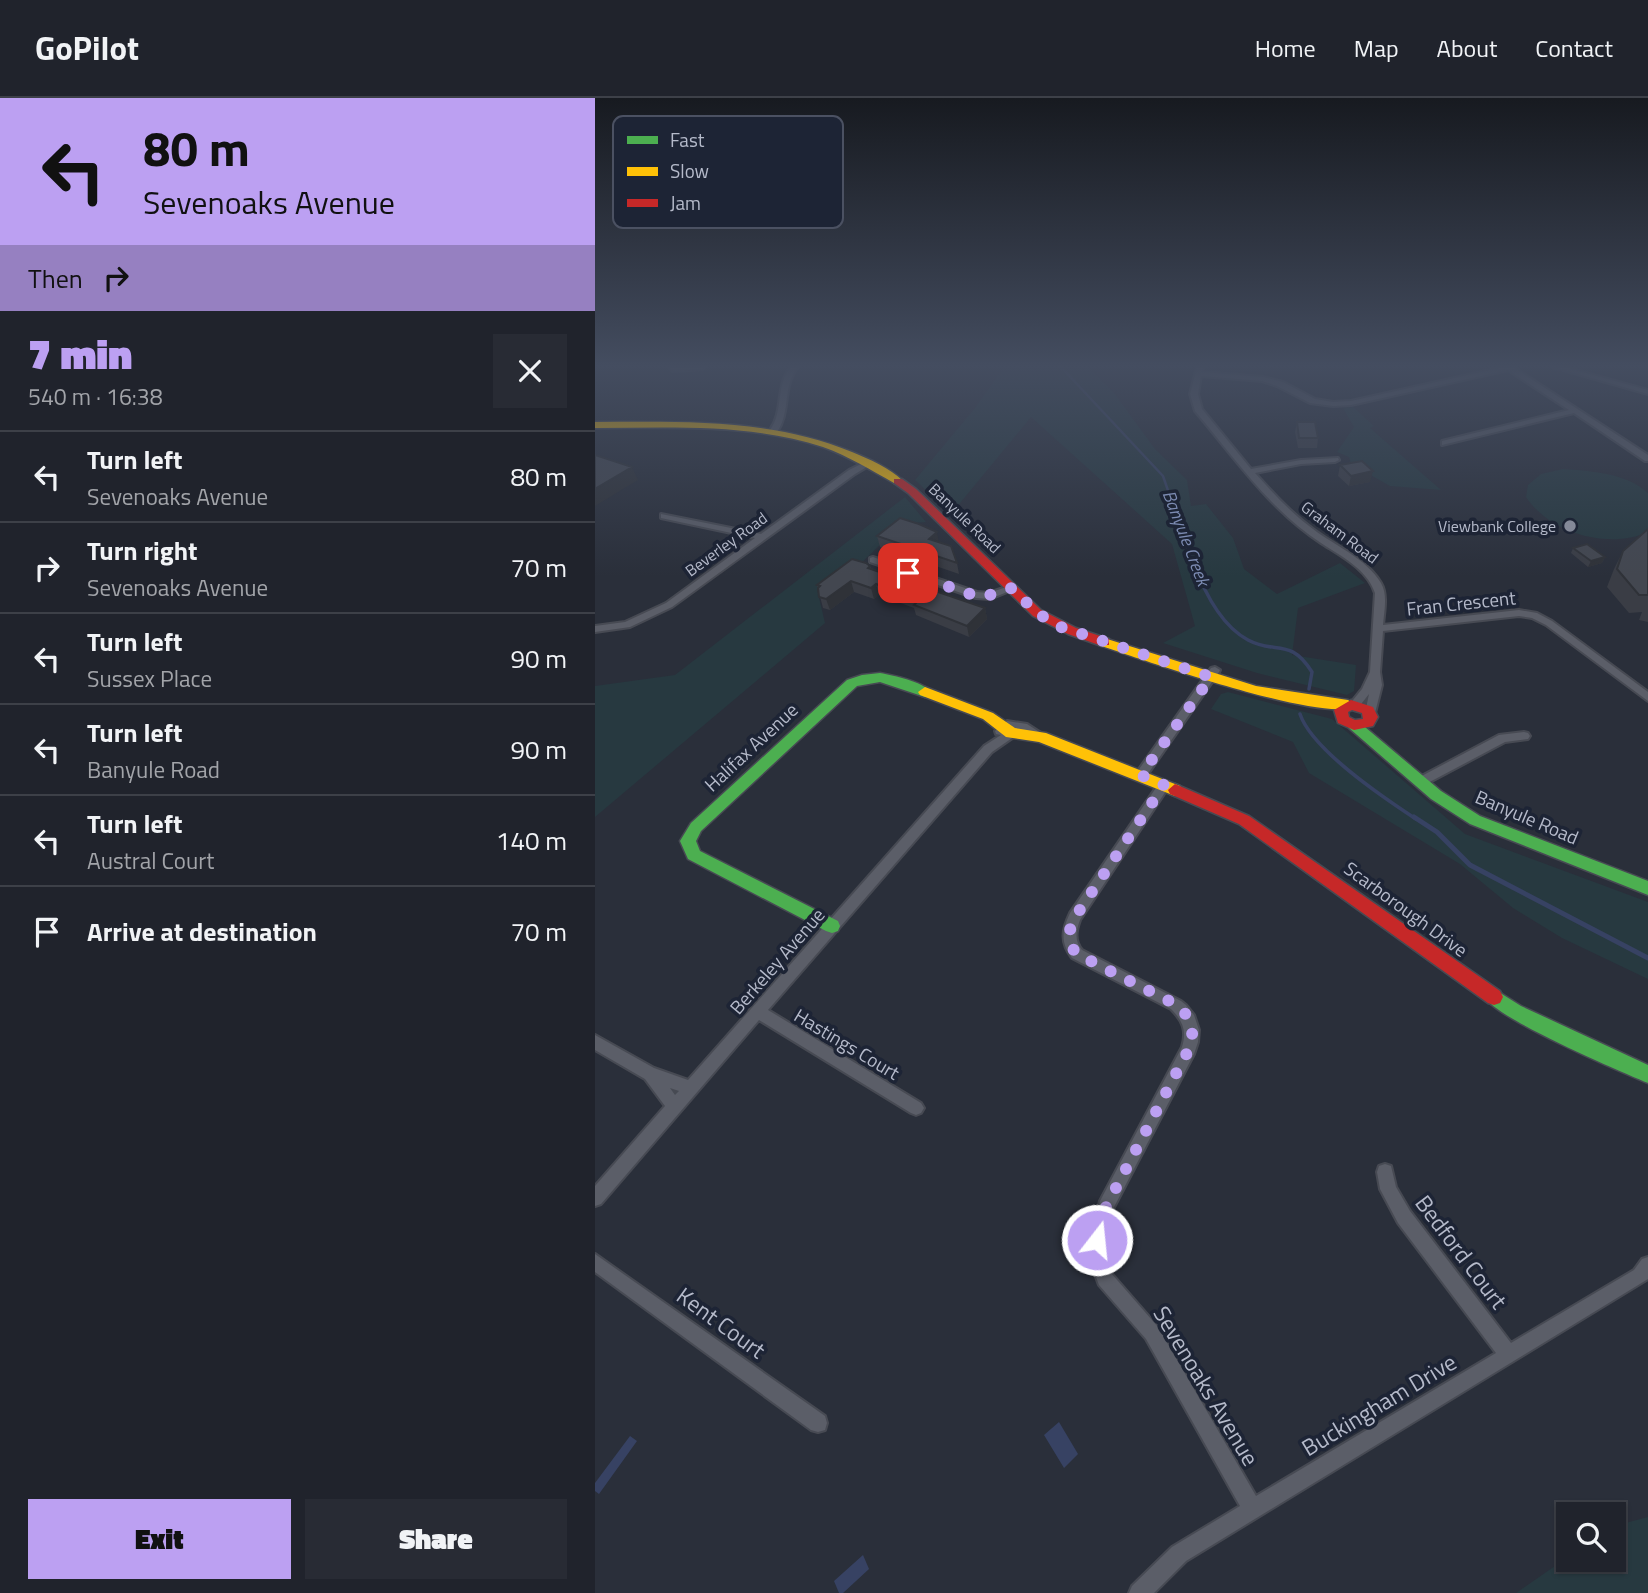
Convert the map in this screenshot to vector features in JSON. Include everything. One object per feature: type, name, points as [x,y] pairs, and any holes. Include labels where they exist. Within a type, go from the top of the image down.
[{"type":"street","name":"Banyule Road","points":[[796,437],[856,457],[866,465],[882,470],[912,491],[1037,613],[1061,627],[1350,714],[1401,765],[1448,804],[1488,827],[1648,888]]},
{"type":"street","name":"Graham Road","points":[[1222,437],[1299,523],[1374,578],[1380,593],[1375,672],[1377,685],[1370,717]]},
{"type":"street","points":[[1445,443],[1470,437]]},
{"type":"street","points":[[1614,437],[1648,459]]},
{"type":"street","points":[[1251,471],[1294,463],[1335,460]]},
{"type":"street","name":"Beverley Road","points":[[595,629],[627,625],[669,606],[852,472],[866,465]]},
{"type":"street","points":[[664,516],[763,537]]},
{"type":"street","points":[[873,560],[976,596],[1017,592]]},
{"type":"street","name":"Banyule Road","points":[[1017,592],[1058,618],[1155,650],[1213,673]]},
{"type":"street","name":"Fran Crescent","points":[[1377,629],[1529,614],[1549,623],[1648,696]]},
{"type":"street","name":"Graham Road","points":[[1350,714],[1367,690],[1375,672]]},
{"type":"street","points":[[1141,775],[1213,673]]},
{"type":"street","name":"Halifax Avenue","points":[[832,926],[694,855],[688,847],[692,832],[852,682],[865,676],[890,678],[988,716],[1008,730],[1041,737],[1141,775]]},
{"type":"street","points":[[1350,714],[1364,707],[1370,717]]},
{"type":"street","name":"Banyule Road","points":[[1370,717],[1401,765]]},
{"type":"street","name":"Berkeley Avenue","points":[[595,1198],[988,749],[1008,730]]},
{"type":"street","points":[[1420,782],[1503,738],[1524,736]]},
{"type":"street","name":"Scarborough Drive","points":[[1141,775],[1253,825],[1515,1012],[1648,1074]]},
{"type":"street","name":"Sevenoaks Avenue","points":[[1164,785],[1075,917],[1069,933],[1070,944],[1077,954],[1177,1005],[1189,1018],[1193,1033],[1189,1049],[1106,1207],[1099,1225],[1097,1252],[1105,1279],[1152,1332],[1253,1510]]},
{"type":"street","name":"Hastings Court","points":[[758,1012],[916,1108]]},
{"type":"street","points":[[595,1042],[650,1074],[691,1088]]},
{"type":"street","points":[[650,1074],[675,1107]]},
{"type":"street","name":"Bedford Court","points":[[1385,1172],[1388,1189],[1404,1217],[1509,1355]]},
{"type":"street","name":"Kent Court","points":[[595,1262],[818,1423]]},
{"type":"street","name":"Buckingham Drive","points":[[1139,1593],[1179,1554],[1640,1276],[1648,1265]]},
{"type":"shaded area","points":[[951,437],[1015,437],[951,514],[915,480]]},
{"type":"shaded area","points":[[1053,437],[1146,437],[1187,480],[1191,506],[1206,504],[1233,538],[1244,569],[1277,594],[1340,563],[1365,583],[1298,608],[1292,655],[1356,665],[1354,691],[1347,695],[1257,673],[1163,643],[1195,626],[1172,544]]},
{"type":"shaded area","points":[[1347,437],[1380,437],[1441,490],[1390,486],[1351,464],[1349,457],[1337,452]]},
{"type":"shaded area","points":[[1563,469],[1608,474],[1639,486],[1648,493],[1648,532],[1615,539],[1581,535],[1565,529],[1536,510],[1526,497],[1528,485],[1541,474]]},
{"type":"shaded area","points":[[905,497],[926,522],[902,524],[858,566],[817,589],[825,623],[595,817],[595,686],[675,675]]},
{"type":"shaded area","points":[[1228,692],[1332,719],[1465,834],[1648,902],[1648,979],[1562,938],[1513,908],[1460,864],[1309,773],[1293,742],[1211,709],[1221,694]]},
{"type":"shaded area","points":[[1648,1517],[1648,1593],[1516,1593],[1556,1565],[1556,1572],[1626,1572],[1626,1523]]},
{"type":"water","points":[[1059,1422],[1078,1454],[1064,1468],[1044,1435]]},
{"type":"water","points":[[630,1436],[637,1441],[599,1494],[595,1491],[595,1483]]},
{"type":"water","points":[[863,1555],[869,1569],[843,1593],[839,1593],[834,1581]]},
{"type":"building","points":[[595,455],[632,467],[595,489]]},
{"type":"building","points":[[1362,461],[1373,471],[1351,476],[1340,465]]},
{"type":"building","points":[[900,518],[937,532],[929,539],[951,546],[957,563],[877,536]]},
{"type":"building","points":[[1648,529],[1648,595],[1639,595],[1617,569],[1623,551]]},
{"type":"building","points":[[1587,544],[1605,557],[1591,561],[1573,548]]},
{"type":"building","points":[[852,559],[866,563],[870,566],[868,568],[985,608],[967,626],[914,605],[919,600],[876,584],[871,588],[851,581],[826,599],[819,597],[820,586],[817,585]]},
{"type":"waterway","name":"Banyule Creek","points":[[1126,437],[1163,476],[1193,563]]},
{"type":"waterway","name":"Banyule Creek","points":[[1193,561],[1207,594],[1229,625],[1248,640],[1297,654],[1312,672],[1309,689]]},
{"type":"waterway","name":"Banyule Creek","points":[[1300,714],[1307,728],[1334,758],[1368,786],[1416,819]]},
{"type":"waterway","name":"Banyule Creek","points":[[1414,817],[1437,832],[1470,865],[1648,958]]},
{"type":"traffic: fast","points":[[832,926],[694,855],[688,841],[696,827],[852,683],[880,677],[925,692]]},
{"type":"traffic: fast","points":[[1354,725],[1436,795],[1475,820],[1648,888]]},
{"type":"traffic: fast","points":[[1494,997],[1515,1012],[1648,1074]]},
{"type":"traffic: slow","points":[[797,437],[827,445],[863,460],[898,481]]},
{"type":"traffic: slow","points":[[1104,642],[1256,690],[1348,705]]},
{"type":"traffic: slow","points":[[925,692],[988,716],[1011,733],[1041,737],[1175,790]]},
{"type":"traffic: jam","points":[[898,481],[912,491],[1037,613],[1072,631],[1104,642]]},
{"type":"traffic: jam","points":[[1351,705],[1368,710],[1371,717],[1368,723],[1354,725],[1343,720],[1341,710],[1351,705]]},
{"type":"traffic: jam","points":[[1175,790],[1244,820],[1494,997]]},
{"type":"place","name":"Viewbank College","points":[[1570,526]]},
{"type":"route","points":[[908,573],[976,596],[986,596],[1012,588],[1037,613],[1061,627],[1211,677],[1141,775],[1164,785],[1075,917],[1069,933],[1070,944],[1077,954],[1177,1005],[1189,1018],[1193,1033],[1189,1049],[1106,1207],[1097,1240]]}]
